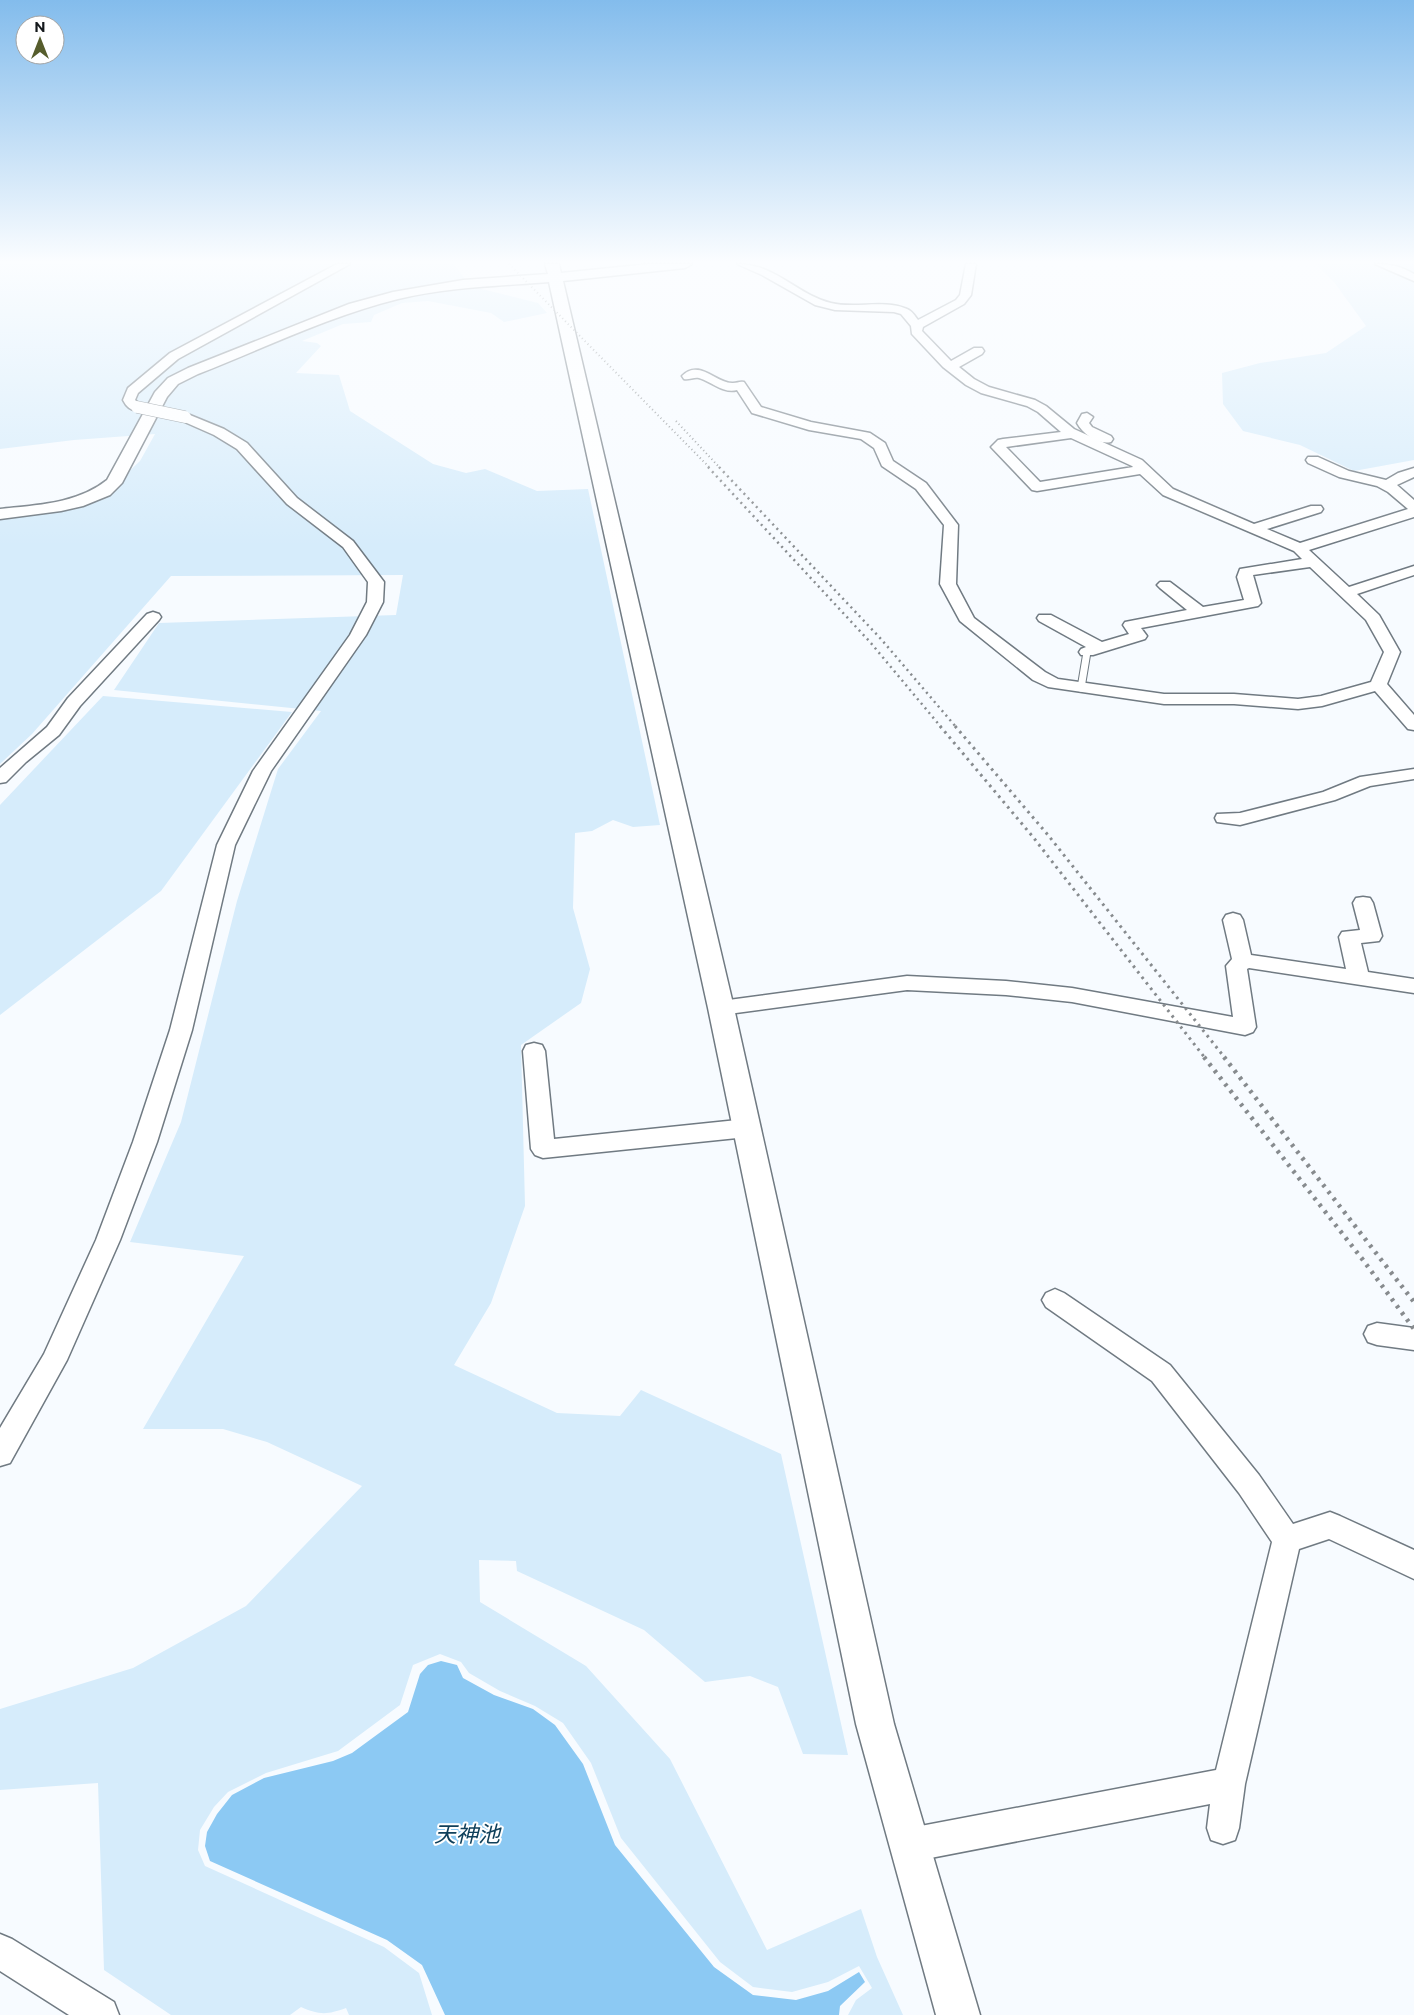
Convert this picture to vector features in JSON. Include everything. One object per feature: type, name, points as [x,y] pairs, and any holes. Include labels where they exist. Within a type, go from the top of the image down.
[{"type":"street","points":[[0,1454],[54,1360],[108,1240],[142,1151],[181,1030],[226,845],[262,771],[358,635],[375,602],[376,582],[348,544],[292,501],[242,446],[219,432],[185,416],[131,404],[129,400],[132,392],[172,358]]},
{"type":"street","points":[[0,514],[90,498],[110,488],[160,395],[174,381],[226,358]]},
{"type":"street","points":[[573,358],[721,1008],[875,1724],[958,2015]]},
{"type":"street","points":[[942,358],[970,382],[985,390],[1031,403],[1042,409],[1072,434],[1140,466]]},
{"type":"street","points":[[951,367],[966,358]]},
{"type":"street","points":[[688,376],[698,373],[732,388],[740,385],[756,410],[809,426],[865,436],[880,446],[887,463],[920,486],[951,525],[948,584],[968,621],[1039,676],[1054,683],[1164,699],[1234,699],[1298,704],[1322,701],[1378,685]]},
{"type":"street","points":[[997,408],[1017,399]]},
{"type":"street","points":[[1087,417],[1083,424],[1087,430],[1119,446],[1168,492],[1299,548],[1373,618],[1392,652],[1378,685]]},
{"type":"street","points":[[1072,434],[1003,443],[998,447],[1037,487],[1140,466]]},
{"type":"street","points":[[1313,460],[1344,474],[1393,489],[1414,507]]},
{"type":"street","points":[[1386,486],[1402,476],[1414,472]]},
{"type":"street","points":[[1252,529],[1316,509]]},
{"type":"street","points":[[1299,548],[1414,512]]},
{"type":"street","points":[[1045,618],[1093,650],[1139,636],[1131,625],[1253,604],[1244,577],[1246,572],[1313,562]]},
{"type":"street","points":[[1346,593],[1414,570]]},
{"type":"street","points":[[1166,585],[1200,613]]},
{"type":"street","points":[[0,778],[20,758],[53,731],[74,702],[153,617]]},
{"type":"street","points":[[1378,685],[1414,725]]},
{"type":"street","points":[[1224,818],[1240,819],[1329,796],[1366,781],[1414,774]]},
{"type":"street","points":[[1359,978],[1349,938],[1372,936],[1362,903]]},
{"type":"street","points":[[1233,920],[1243,963]]},
{"type":"street","points":[[721,1008],[908,983],[1006,988],[1072,995],[1245,1027],[1236,966],[1246,961],[1414,986]]},
{"type":"street","points":[[534,1051],[543,1149],[747,1128]]},
{"type":"street","points":[[1055,1300],[1161,1373],[1249,1484],[1287,1540],[1229,1784],[1223,1828]]},
{"type":"street","points":[[1377,1334],[1414,1339]]},
{"type":"street","points":[[1287,1540],[1330,1525],[1414,1565]]},
{"type":"street","points":[[910,1845],[1229,1784]]},
{"type":"street","points":[[0,1952],[100,2015]]},
{"type":"lane","points":[[1081,688],[1093,650]]},
{"type":"shaded area","points":[[0,358],[310,358],[296,373],[339,375],[350,411],[433,464],[466,473],[485,469],[537,491],[588,489],[660,825],[633,827],[613,820],[592,831],[575,833],[573,908],[590,969],[581,1003],[521,1045],[525,1206],[491,1303],[454,1365],[557,1413],[620,1416],[641,1390],[781,1454],[848,1755],[803,1754],[778,1687],[750,1676],[705,1682],[644,1630],[517,1571],[516,1561],[479,1560],[480,1602],[586,1666],[670,1759],[767,1950],[861,1909],[877,1957],[903,2015],[848,2015],[856,2000],[872,1988],[859,1966],[828,1982],[792,1992],[753,1987],[720,1962],[621,1838],[591,1763],[563,1723],[535,1706],[500,1691],[469,1673],[461,1662],[440,1654],[413,1665],[400,1705],[338,1751],[266,1773],[228,1792],[214,1807],[200,1830],[198,1850],[205,1866],[384,1947],[419,1973],[432,2015],[349,2015],[346,2008],[323,2013],[313,2012],[301,2007],[290,2015],[171,2015],[104,1970],[98,1783],[0,1790],[0,1709],[133,1668],[246,1606],[362,1486],[267,1442],[223,1429],[143,1429],[244,1256],[130,1242],[181,1122],[237,901],[278,769],[321,711],[114,690],[159,623],[396,615],[403,575],[171,576],[32,734],[0,764],[0,511],[60,504],[107,492],[140,461],[155,434],[74,440],[0,449]]},
{"type":"shaded area","points":[[1293,358],[1414,358],[1414,460],[1354,471],[1300,445],[1243,431],[1223,404],[1222,373],[1260,363]]},
{"type":"shaded area","points":[[103,696],[292,712],[161,891],[0,1015],[0,805]]},
{"type":"water","name":"天神池","points":[[441,1661],[457,1665],[463,1678],[494,1695],[533,1709],[555,1725],[583,1764],[615,1845],[714,1967],[753,1995],[796,2000],[828,1991],[859,1972],[865,1982],[840,2006],[839,2015],[445,2015],[422,1965],[387,1940],[210,1861],[205,1846],[207,1832],[217,1814],[232,1795],[264,1778],[333,1761],[352,1753],[408,1712],[420,1674],[428,1665]]},
{"type":"railway","points":[[602,358],[710,468]]},
{"type":"railway","points":[[676,421],[720,468]]},
{"type":"railway","points":[[708,467],[870,642],[941,727]]},
{"type":"railway","points":[[719,467],[881,639],[956,727]]},
{"type":"railway","points":[[940,726],[1033,837],[1205,1058]]},
{"type":"railway","points":[[955,726],[1048,835],[1225,1058]]},
{"type":"railway","points":[[1204,1057],[1363,1260],[1414,1329]]},
{"type":"railway","points":[[1224,1057],[1414,1302]]}]
